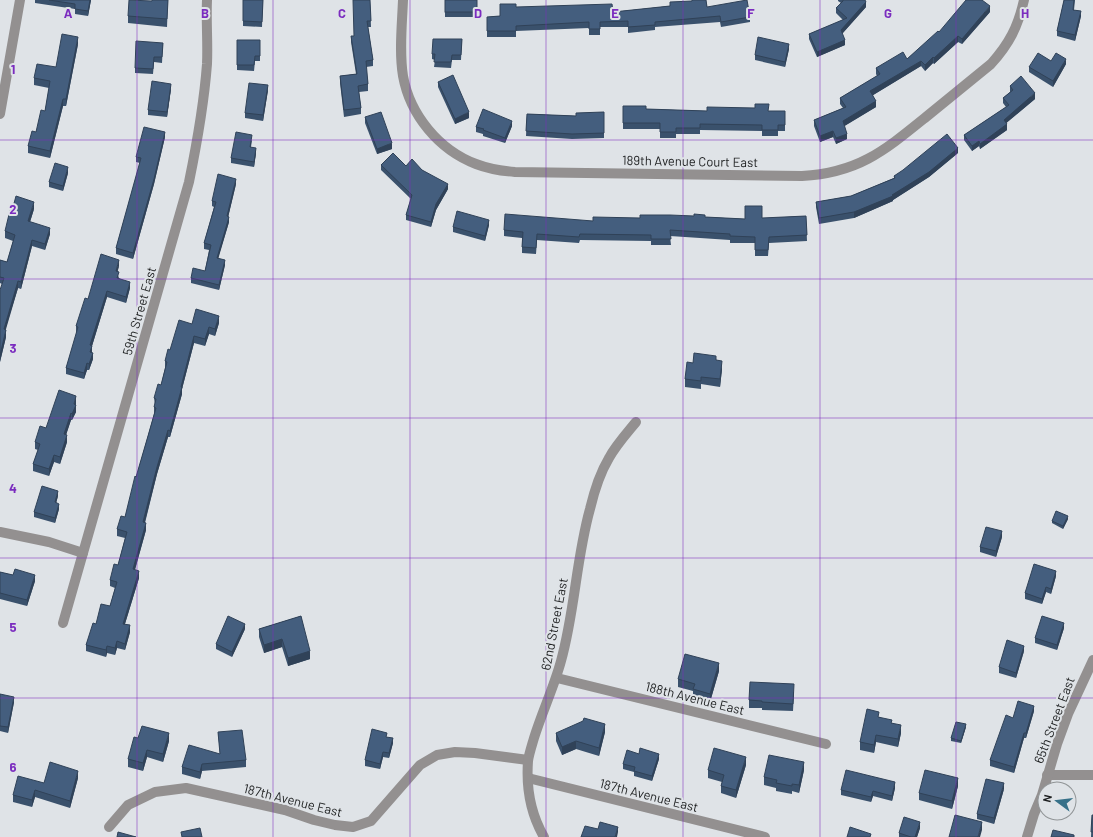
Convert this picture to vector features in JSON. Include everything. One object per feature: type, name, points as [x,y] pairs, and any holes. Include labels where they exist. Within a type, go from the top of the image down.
[{"type":"street","points":[[0,114],[20,0]]},
{"type":"street","name":"59th Street East","points":[[63,623],[189,182],[198,140],[207,62],[207,0]]},
{"type":"street","name":"189th Avenue Court East","points":[[403,0],[403,75],[412,104],[422,121],[435,137],[458,156],[476,164],[495,170],[515,172],[802,176],[826,174],[850,167],[873,157],[894,143],[991,64],[1013,35],[1020,18],[1024,0]]},
{"type":"street","name":"62nd Street East","points":[[544,837],[533,815],[530,802],[528,760],[538,724],[557,678],[568,631],[582,537],[593,496],[609,458],[636,422]]},
{"type":"street","points":[[0,532],[49,542],[83,553]]},
{"type":"street","name":"65th Street East","points":[[1027,837],[1068,714],[1093,660]]},
{"type":"street","name":"188th Avenue East","points":[[557,678],[826,744]]},
{"type":"street","name":"187th Avenue East","points":[[109,827],[128,805],[155,792],[186,788],[285,810],[314,820],[335,825],[352,827],[371,821],[420,766],[437,755],[455,752],[475,753],[528,760]]},
{"type":"street","points":[[1047,775],[1093,775]]},
{"type":"street","name":"187th Avenue East","points":[[528,778],[765,837]]},
{"type":"building","points":[[49,0],[90,0],[88,11],[75,9],[75,4]]},
{"type":"building","points":[[129,0],[168,0],[167,19],[128,16]]},
{"type":"building","points":[[243,0],[263,0],[262,22],[243,21]]},
{"type":"building","points":[[353,0],[370,0],[371,21],[367,21],[373,60],[366,61],[368,84],[358,86],[361,108],[344,110],[340,76],[357,74],[351,36],[354,36]]},
{"type":"building","points":[[445,0],[477,0],[477,12],[445,12]]},
{"type":"building","points":[[706,0],[707,7],[747,0],[750,17],[721,22],[720,16],[655,22],[655,25],[628,27],[628,21],[600,22],[600,29],[589,29],[589,22],[516,26],[516,31],[487,31],[487,17],[500,16],[500,4],[516,4],[516,7],[612,4],[613,12],[670,6],[670,2]]},
{"type":"building","points":[[843,0],[865,0],[866,2],[841,30],[845,40],[817,52],[809,34],[847,18],[836,8]]},
{"type":"building","points":[[966,0],[982,0],[990,6],[962,39],[958,36],[925,65],[921,61],[870,91],[876,101],[843,121],[847,134],[836,138],[833,131],[820,136],[814,120],[846,107],[840,98],[880,74],[876,68],[903,52],[907,59],[938,31],[939,32]]},
{"type":"building","points":[[1064,0],[1074,0],[1073,10],[1081,11],[1075,35],[1057,31]]},
{"type":"building","points":[[62,34],[78,37],[66,99],[63,99],[50,151],[28,146],[32,131],[36,132],[41,110],[45,111],[50,81],[34,78],[37,64],[56,67]]},
{"type":"building","points":[[758,37],[789,44],[785,62],[755,55]]},
{"type":"building","points":[[433,39],[462,39],[461,55],[452,55],[451,62],[434,62],[435,54],[432,54]]},
{"type":"building","points":[[237,40],[260,40],[260,56],[255,56],[254,65],[237,65]]},
{"type":"building","points":[[136,41],[163,43],[162,57],[154,57],[153,69],[135,68]]},
{"type":"building","points":[[1038,53],[1051,61],[1056,53],[1066,59],[1053,81],[1029,67]]},
{"type":"building","points":[[453,75],[469,112],[455,119],[438,82]]},
{"type":"building","points":[[1021,76],[1035,93],[1004,120],[1007,124],[980,144],[979,141],[972,146],[964,135],[1009,105],[1003,98],[1013,90],[1010,86]]},
{"type":"building","points":[[152,81],[171,84],[167,112],[148,110]]},
{"type":"building","points":[[249,83],[268,85],[263,115],[245,113]]},
{"type":"building","points":[[755,104],[769,104],[768,111],[785,111],[785,125],[778,125],[778,130],[762,130],[762,125],[700,124],[700,128],[676,128],[676,132],[660,132],[660,123],[623,123],[623,106],[646,106],[646,109],[707,111],[707,107],[755,108]]},
{"type":"building","points":[[483,109],[512,121],[505,138],[476,127]]},
{"type":"building","points":[[381,112],[392,143],[377,149],[365,117]]},
{"type":"building","points":[[604,112],[604,133],[572,134],[526,131],[527,114],[576,116],[576,113]]},
{"type":"building","points":[[144,127],[165,132],[154,179],[133,253],[116,248],[141,158],[136,157]]},
{"type":"building","points":[[236,132],[252,135],[250,147],[256,148],[254,162],[231,158]]},
{"type":"building","points":[[947,134],[958,148],[929,172],[892,195],[893,196],[854,212],[819,218],[816,202],[851,196],[895,178],[894,176]]},
{"type":"building","points":[[393,153],[406,166],[412,159],[422,170],[448,184],[436,204],[431,222],[406,215],[412,195],[381,165]]},
{"type":"building","points":[[55,163],[68,167],[63,186],[49,182]]},
{"type":"building","points":[[218,174],[236,179],[227,216],[229,217],[217,258],[225,260],[219,285],[191,278],[193,268],[205,271],[211,245],[204,243],[216,202],[212,201]]},
{"type":"building","points":[[16,196],[34,202],[28,221],[50,228],[45,244],[32,240],[21,282],[18,281],[4,329],[6,330],[0,355],[0,290],[4,278],[0,277],[0,260],[7,262],[15,235],[5,231],[11,206],[13,207]]},
{"type":"building","points":[[745,206],[762,206],[762,218],[806,216],[807,235],[769,237],[768,250],[755,250],[755,237],[730,236],[730,234],[670,230],[671,239],[651,239],[651,235],[580,234],[579,237],[537,234],[536,248],[522,247],[523,232],[504,230],[505,214],[593,221],[593,217],[640,218],[640,215],[694,216],[694,214],[705,215],[705,217],[745,219]]},
{"type":"building","points":[[457,211],[489,220],[485,236],[453,227]]},
{"type":"building","points":[[101,254],[119,260],[116,271],[119,272],[117,278],[130,282],[126,297],[107,291],[90,345],[92,346],[90,352],[93,353],[89,364],[87,363],[84,373],[66,368],[78,327],[76,326],[85,298],[88,299]]},
{"type":"building","points":[[196,309],[219,316],[215,329],[209,327],[205,339],[194,336],[170,431],[168,430],[143,522],[146,523],[133,569],[139,571],[123,624],[130,625],[125,644],[117,641],[115,648],[107,646],[106,650],[86,645],[93,623],[96,624],[101,604],[110,606],[117,582],[110,580],[114,564],[118,565],[127,532],[117,529],[121,516],[125,517],[135,476],[136,477],[156,408],[154,407],[156,399],[154,398],[158,384],[161,385],[167,362],[165,361],[168,349],[170,350],[179,320],[192,324]]},
{"type":"building","points":[[694,353],[716,356],[716,360],[722,361],[720,379],[701,377],[701,381],[685,379],[687,362],[693,363]]},
{"type":"building","points":[[59,390],[76,396],[74,404],[76,405],[72,414],[71,413],[64,434],[67,435],[60,457],[54,455],[49,469],[33,464],[40,444],[35,442],[40,426],[46,428]]},
{"type":"building","points":[[42,486],[58,491],[55,502],[59,504],[55,518],[34,512]]},
{"type":"building","points":[[1056,511],[1068,516],[1063,526],[1052,521]]},
{"type":"building","points":[[986,527],[1002,531],[996,551],[980,547]]},
{"type":"building","points":[[1034,564],[1056,571],[1051,589],[1046,587],[1042,599],[1025,593]]},
{"type":"building","points":[[15,569],[35,575],[27,600],[0,593],[0,572],[13,575]]},
{"type":"building","points":[[228,616],[245,624],[232,652],[216,644]]},
{"type":"building","points":[[301,616],[310,651],[288,658],[282,639],[264,645],[259,629]]},
{"type":"building","points":[[1042,616],[1064,623],[1057,645],[1035,638]]},
{"type":"building","points":[[1007,640],[1024,646],[1016,673],[999,667]]},
{"type":"building","points":[[685,654],[719,663],[710,694],[693,689],[695,684],[678,679]]},
{"type":"building","points":[[750,682],[794,684],[793,704],[749,700]]},
{"type":"building","points":[[0,694],[14,697],[8,727],[0,726]]},
{"type":"building","points":[[1018,701],[1034,706],[1014,767],[990,760],[1006,715],[1013,718]]},
{"type":"building","points":[[867,709],[879,712],[878,717],[892,720],[891,723],[901,725],[898,739],[876,735],[874,745],[860,742]]},
{"type":"building","points":[[584,718],[605,724],[599,748],[576,741],[562,747],[556,733],[583,721]]},
{"type":"building","points":[[956,722],[966,724],[961,741],[951,738]]},
{"type":"building","points":[[142,726],[169,733],[163,754],[147,750],[143,763],[128,759],[134,737],[138,738]]},
{"type":"building","points":[[372,729],[387,733],[386,737],[393,738],[389,753],[383,752],[380,764],[365,760]]},
{"type":"building","points":[[242,730],[246,760],[202,764],[200,772],[182,767],[189,745],[220,754],[218,732]]},
{"type":"building","points":[[640,748],[659,754],[652,776],[634,771],[635,767],[623,764],[627,750],[639,754]]},
{"type":"building","points":[[714,748],[746,757],[736,790],[721,786],[724,775],[708,770]]},
{"type":"building","points":[[769,755],[804,762],[799,785],[792,784],[792,786],[776,783],[777,780],[764,777]]},
{"type":"building","points":[[50,762],[78,771],[70,801],[35,790],[32,800],[13,795],[18,776],[44,783]]},
{"type":"building","points":[[846,770],[895,782],[892,796],[873,791],[871,797],[841,790]]},
{"type":"building","points":[[925,770],[958,778],[952,801],[919,793]]},
{"type":"building","points":[[986,779],[1004,783],[994,818],[977,814]]},
{"type":"building","points":[[955,815],[982,822],[978,837],[949,837]]},
{"type":"building","points":[[1092,815],[1093,832],[1091,832]]},
{"type":"building","points":[[904,817],[920,822],[915,837],[899,833]]},
{"type":"building","points":[[600,822],[618,827],[615,837],[581,837],[585,826],[598,829]]},
{"type":"building","points":[[850,827],[871,834],[870,837],[847,837]]},
{"type":"building","points":[[200,828],[202,837],[182,837],[181,832]]},
{"type":"building","points":[[1053,830],[1074,835],[1074,837],[1051,837]]},
{"type":"building","points":[[118,832],[136,837],[117,837]]}]
